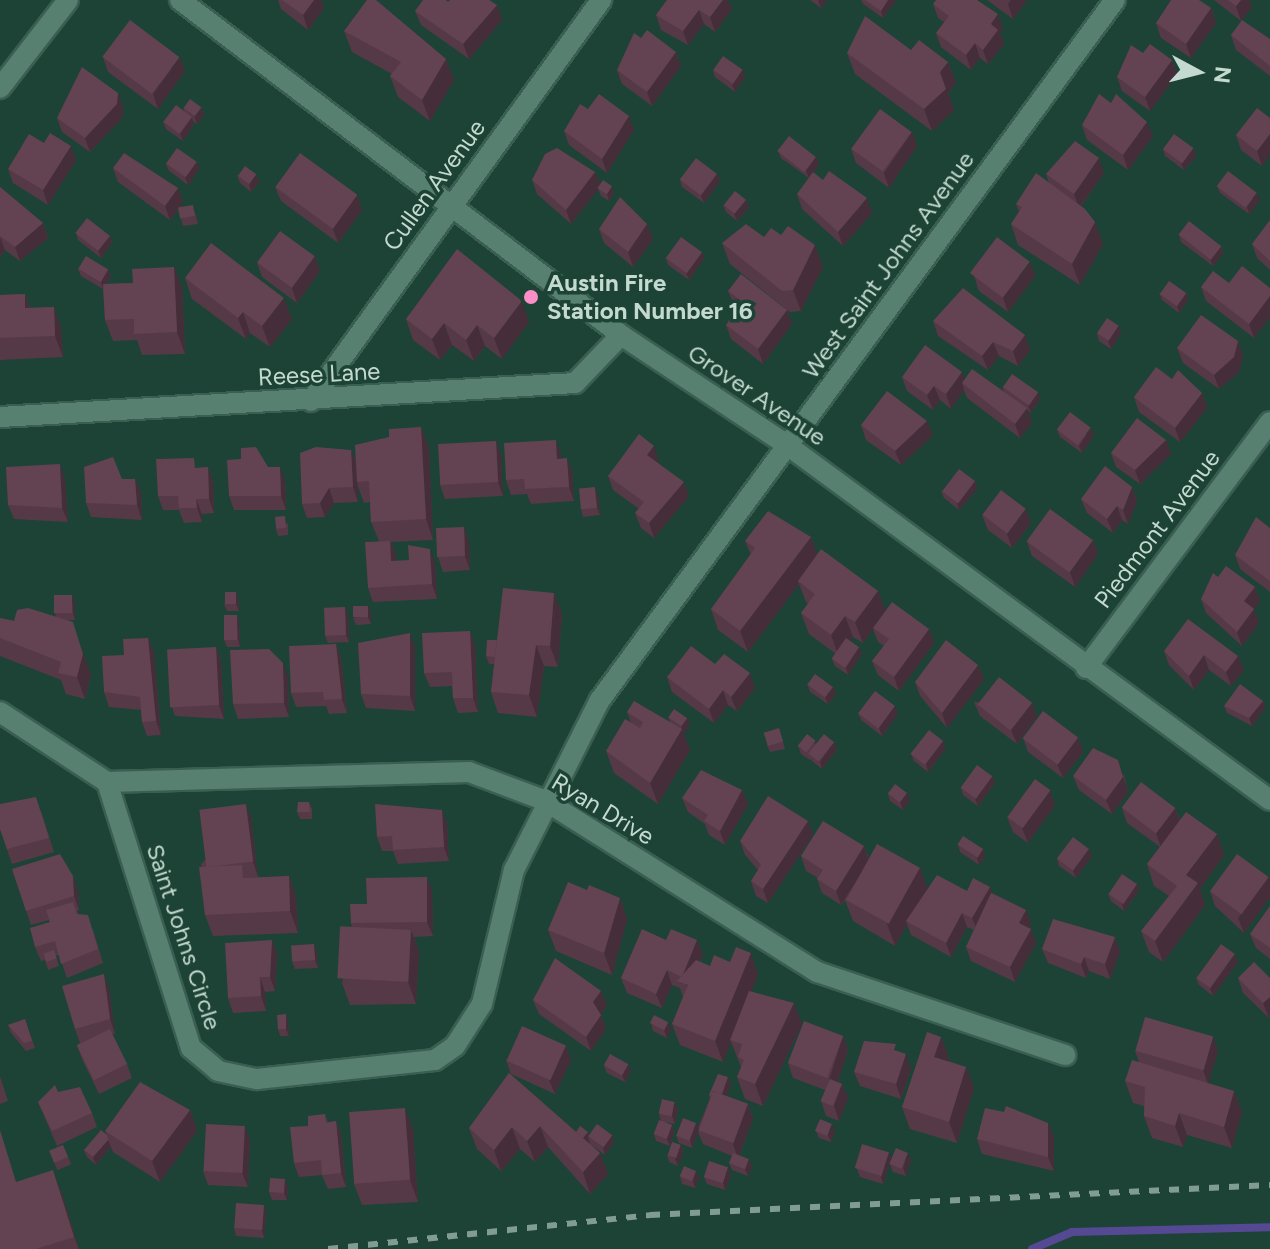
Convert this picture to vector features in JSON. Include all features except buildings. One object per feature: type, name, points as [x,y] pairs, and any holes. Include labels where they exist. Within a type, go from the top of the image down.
[{"type":"street","points":[[0,88],[68,0]]},
{"type":"street","name":"Grover Avenue","points":[[180,0],[621,335],[787,445],[1086,668],[1270,800]]},
{"type":"street","name":"Cullen Avenue","points":[[311,401],[450,204],[601,0]]},
{"type":"street","name":"West Saint Johns Avenue","points":[[544,800],[600,700],[1115,0]]},
{"type":"street","name":"Reese Lane","points":[[0,417],[575,383],[621,335]]},
{"type":"street","name":"Piedmont Avenue","points":[[1086,668],[1270,422]]},
{"type":"street","points":[[0,712],[107,782]]},
{"type":"street","name":"Ryan Drive","points":[[107,782],[469,772],[544,800],[817,972],[1065,1055]]},
{"type":"street","name":"Saint Johns Circle","points":[[107,782],[191,1048],[218,1071],[257,1079],[435,1060],[455,1046],[482,1004],[514,870],[544,800]]},
{"type":"waterway","points":[[1032,1249],[1072,1232],[1270,1227]]},
{"type":"railway","points":[[328,1249],[650,1215],[1270,1185]]},
{"type":"place","name":"Austin Fire Station Number 16","points":[[531,297]]}]
